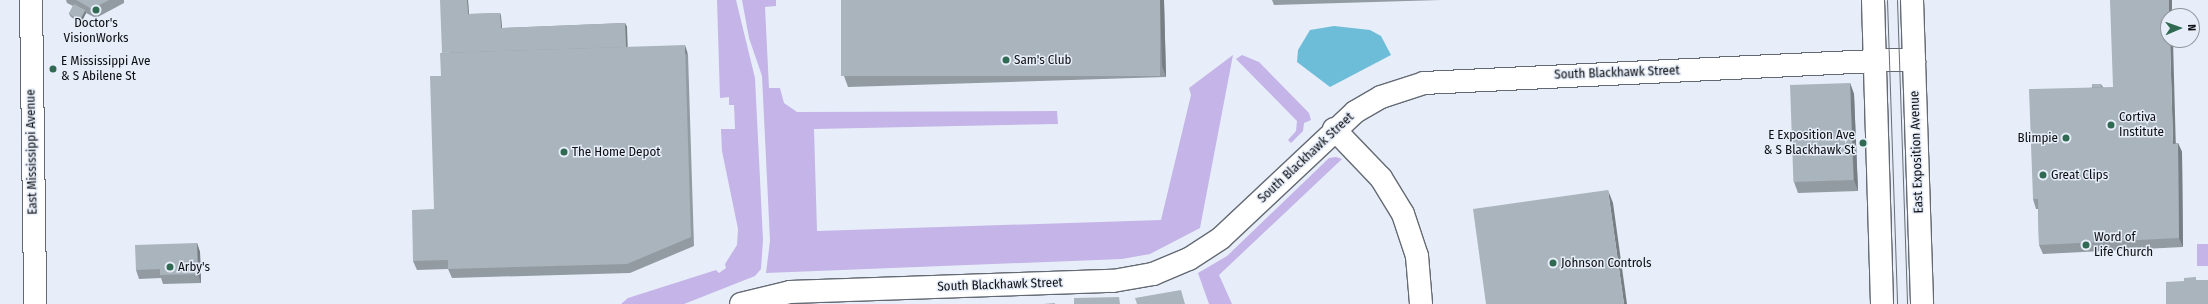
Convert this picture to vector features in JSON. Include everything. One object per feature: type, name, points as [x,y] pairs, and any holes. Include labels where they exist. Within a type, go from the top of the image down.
[{"type":"street","name":"East Mississippi Avenue","points":[[31,0],[35,304]]},
{"type":"street","points":[[1873,0],[1882,304]]},
{"type":"street","name":"East Exposition Avenue","points":[[1912,0],[1922,304]]},
{"type":"street","name":"South Blackhawk Street","points":[[741,304],[790,292],[1113,281],[1153,274],[1189,260],[1221,238],[1334,129],[1381,97],[1435,81],[1875,63],[1914,60]]},
{"type":"street","points":[[1334,129],[1381,178],[1403,214],[1418,262],[1421,304]]},
{"type":"shaded area","points":[[717,0],[736,0],[755,78],[763,240],[761,269],[755,276],[684,304],[621,304],[628,298],[716,270],[719,273],[726,268],[725,264],[737,245],[738,229],[722,151],[721,129],[735,129],[734,105],[729,105],[729,97],[720,98]]},
{"type":"shaded area","points":[[742,0],[776,0],[776,6],[765,7],[769,88],[780,88],[784,103],[797,112],[1057,111],[1058,124],[814,129],[817,231],[1161,220],[1191,95],[1189,88],[1233,55],[1200,228],[1150,254],[1122,259],[766,273],[770,241],[762,76],[749,38]]},
{"type":"shaded area","points":[[1242,55],[1259,62],[1309,113],[1311,120],[1304,123],[1303,131],[1291,143],[1288,140],[1296,131],[1297,121],[1236,59]]},
{"type":"shaded area","points":[[1336,157],[1342,159],[1219,275],[1232,304],[1209,304],[1198,273],[1227,256],[1329,158]]},
{"type":"shaded area","points":[[2197,244],[2208,244],[2208,266],[2197,266]]},
{"type":"water","points":[[1334,26],[1370,30],[1381,36],[1391,55],[1330,87],[1297,62],[1298,50],[1310,30]]},
{"type":"building","points":[[76,0],[109,0],[92,9]]},
{"type":"building","points":[[440,0],[467,0],[468,14],[500,13],[501,28],[625,23],[626,47],[442,53]]},
{"type":"building","name":"Sam's Club","points":[[841,0],[1160,0],[1160,76],[841,76]]},
{"type":"building","points":[[2110,0],[2169,0],[2169,8],[2160,8],[2160,48],[2170,48],[2173,144],[2178,143],[2179,238],[2039,245],[2038,199],[2033,199],[2029,89],[2113,87]]},
{"type":"building","points":[[74,4],[85,10],[80,20],[69,14]]},
{"type":"building","name":"The Home Depot","points":[[685,45],[691,237],[627,264],[448,269],[448,260],[413,261],[412,210],[434,209],[430,76],[441,76],[440,53]]},
{"type":"building","points":[[1850,83],[1853,180],[1793,182],[1790,85]]},
{"type":"building","points":[[2092,84],[2101,84],[2101,87],[2092,87]]},
{"type":"building","name":"Johnson Controls","points":[[1608,190],[1624,304],[1486,304],[1473,209]]},
{"type":"building","points":[[197,243],[198,274],[160,275],[160,269],[136,270],[135,245]]},
{"type":"building","points":[[2196,277],[2196,280],[2208,280],[2208,304],[2166,304],[2166,282],[2184,281],[2184,278]]},
{"type":"building","points":[[1181,290],[1185,304],[1137,304],[1135,298]]},
{"type":"building","points":[[1119,297],[1120,304],[1074,304],[1074,298]]},
{"type":"tram line","points":[[1887,0],[1897,304]]},
{"type":"tram line","points":[[1897,0],[1907,304]]},
{"type":"place","name":"Doctor's VisionWorks","points":[[96,10]]},
{"type":"place","name":"Sam's Club","points":[[1006,60]]},
{"type":"place","name":"E Mississippi Ave & S Abilene St","points":[[53,69]]},
{"type":"place","name":"Cortiva Institute","points":[[2111,125]]},
{"type":"place","name":"Blimpie","points":[[2066,138]]},
{"type":"place","name":"E Exposition Ave & S Blackhawk St","points":[[1863,143]]},
{"type":"place","name":"The Home Depot","points":[[564,152]]},
{"type":"place","name":"Great Clips","points":[[2043,175]]},
{"type":"place","name":"Word of Life Church","points":[[2086,245]]},
{"type":"place","name":"Johnson Controls","points":[[1553,263]]},
{"type":"place","name":"Arby's","points":[[170,267]]}]
